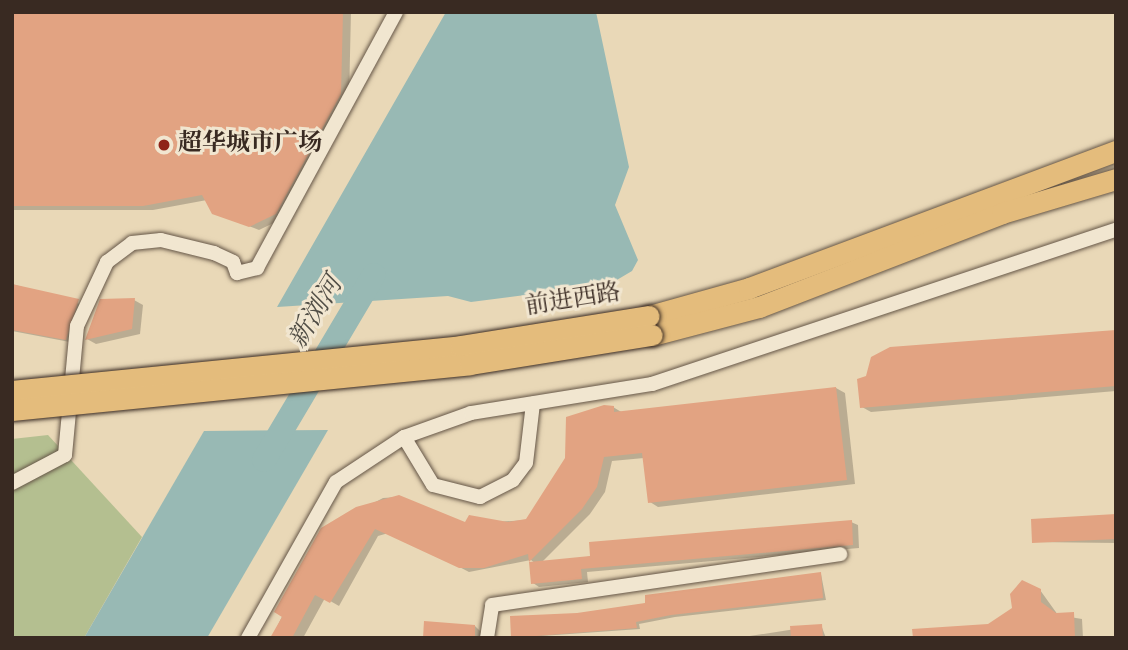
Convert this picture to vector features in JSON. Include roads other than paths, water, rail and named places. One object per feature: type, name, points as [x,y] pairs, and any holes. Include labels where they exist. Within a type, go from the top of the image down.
[{"type":"main road","name":"前进西路","points":[[12,391],[651,326],[1116,151]]},
{"type":"main road","name":"前进西路","points":[[12,410],[470,364],[651,326],[759,307],[1002,213],[1116,179]]},
{"type":"street","points":[[12,483],[65,455],[77,326],[107,262],[132,243],[161,240],[214,253],[233,262],[237,273],[257,268],[396,12]]},
{"type":"street","points":[[247,638],[336,482],[404,437],[471,413],[652,384],[1116,230]]},
{"type":"street","points":[[404,437],[433,485],[480,497],[506,485],[526,463],[534,403]]},
{"type":"street","points":[[487,638],[492,605],[840,554]]},
{"type":"water","points":[[446,12],[596,12],[629,167],[615,205],[638,260],[632,271],[610,284],[471,302],[448,296],[277,307]]},
{"type":"water","points":[[328,430],[207,638],[84,638],[204,431]]},
{"type":"waterway","name":"新浏河","points":[[264,460],[374,275]]},
{"type":"place","name":"超华城市广场","points":[[164,145]]}]
